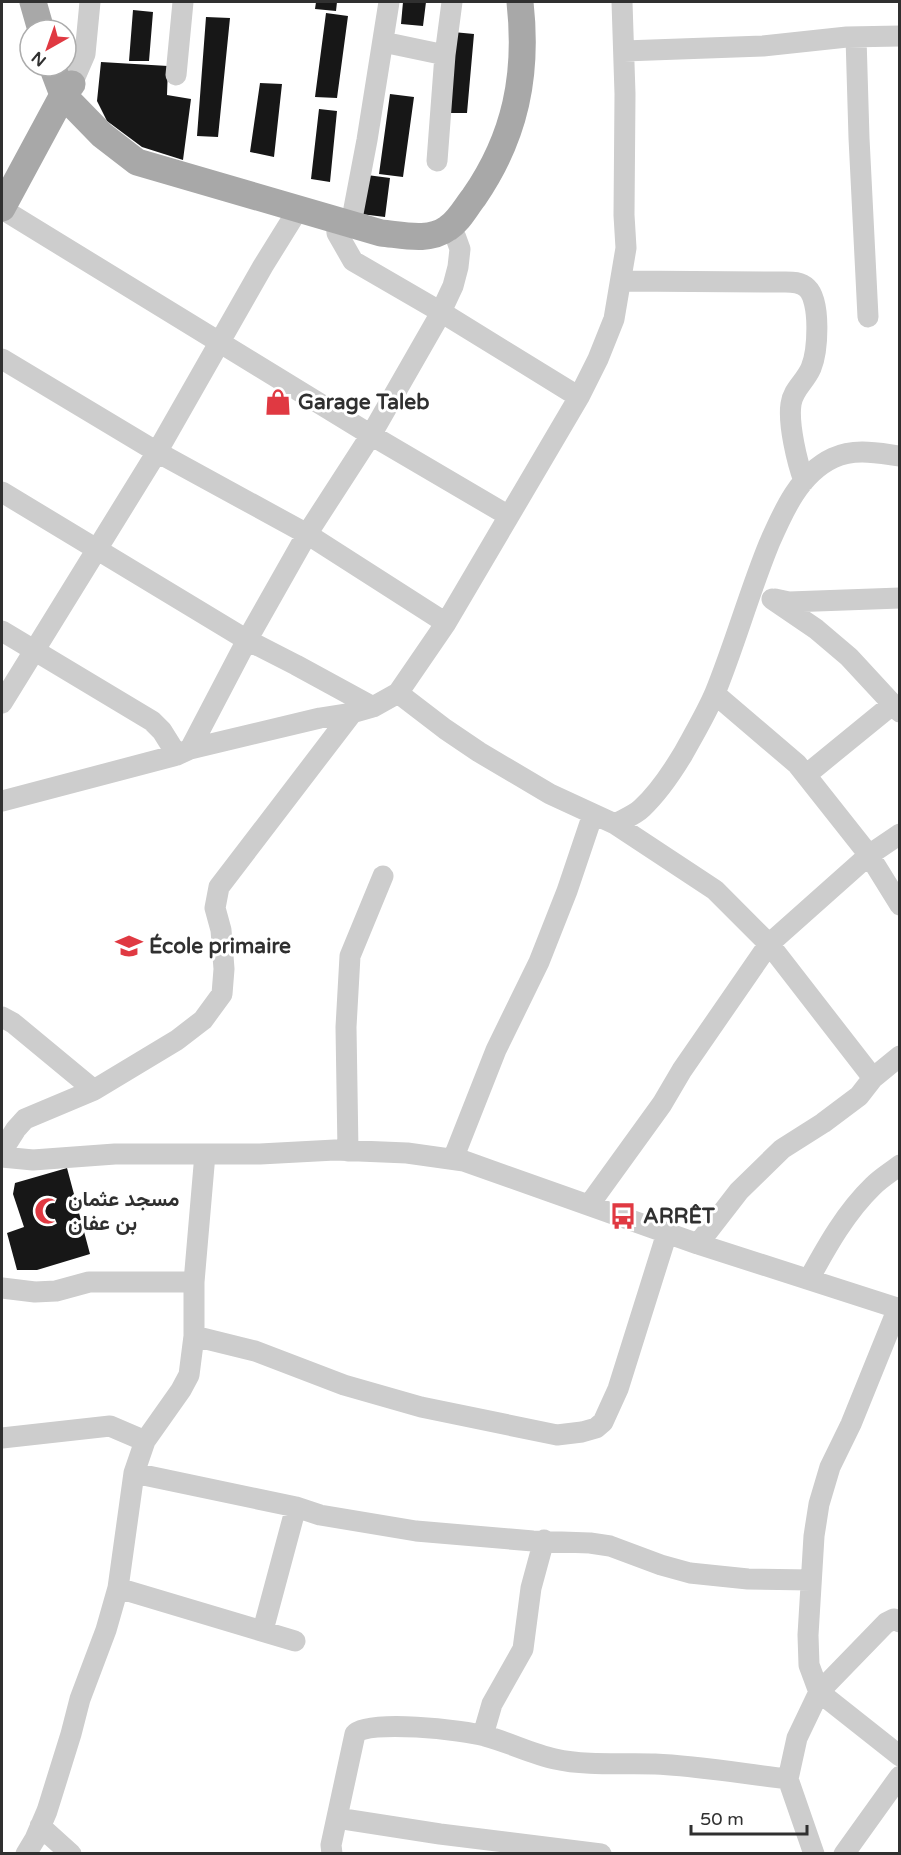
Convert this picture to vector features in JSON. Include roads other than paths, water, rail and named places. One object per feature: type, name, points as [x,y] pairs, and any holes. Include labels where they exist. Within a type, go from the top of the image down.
[{"type":"main road","points":[[33,2],[38,18]]},
{"type":"main road","points":[[51,2],[56,18]]},
{"type":"main road","points":[[60,78],[72,97],[115,147],[137,162],[161,171],[299,208],[381,233],[423,237],[449,227],[462,213],[488,177],[508,132],[522,80],[524,36],[520,2]]},
{"type":"main road","points":[[2,209],[72,97],[69,78]]},
{"type":"street","points":[[72,97],[86,54],[90,2]]},
{"type":"street","points":[[176,75],[183,2]]},
{"type":"street","points":[[390,2],[343,222],[337,233],[353,261],[579,397]]},
{"type":"street","points":[[437,161],[445,55],[452,2]]},
{"type":"street","points":[[2,801],[184,752],[320,718],[352,713],[373,707],[398,693],[446,623],[579,397],[614,319],[626,248],[622,2]]},
{"type":"street","points":[[624,51],[763,46],[856,37],[900,36]]},
{"type":"street","points":[[856,37],[868,317]]},
{"type":"street","points":[[383,42],[445,55]]},
{"type":"street","points":[[2,703],[157,452],[263,266],[299,208]]},
{"type":"street","points":[[2,209],[371,435],[509,516]]},
{"type":"street","points":[[184,752],[307,534],[371,435],[441,312],[453,286],[460,249],[449,227]]},
{"type":"street","points":[[621,281],[781,282],[798,283],[811,292],[816,306],[816,351],[810,369],[793,395],[790,411],[797,463],[804,481]]},
{"type":"street","points":[[2,359],[157,452],[307,534],[446,623]]},
{"type":"street","points":[[615,824],[640,810],[665,784],[693,737],[715,694],[750,592],[780,519],[804,481],[830,459],[843,454],[871,452],[900,456]]},
{"type":"street","points":[[2,492],[247,640],[373,707]]},
{"type":"street","points":[[750,592],[789,602],[900,598]]},
{"type":"street","points":[[772,598],[816,629],[849,657],[896,708],[806,775]]},
{"type":"street","points":[[2,631],[152,721],[184,752]]},
{"type":"street","points":[[398,693],[479,752],[550,794],[615,824],[716,890],[769,944],[873,1078]]},
{"type":"street","points":[[715,694],[797,764],[869,855],[900,905]]},
{"type":"street","points":[[2,1151],[25,1119],[94,1090],[177,1040],[203,1020],[222,994],[224,969],[221,930],[214,908],[219,886],[352,713]]},
{"type":"street","points":[[453,1159],[496,1050],[539,962],[567,891],[593,814]]},
{"type":"street","points":[[589,1205],[662,1104],[682,1070],[769,944],[869,855],[900,834]]},
{"type":"street","points":[[348,1151],[346,1027],[350,956],[383,876]]},
{"type":"street","points":[[2,1017],[13,1023],[94,1090]]},
{"type":"street","points":[[698,1244],[739,1191],[782,1149],[823,1123],[859,1096],[873,1078],[900,1056]]},
{"type":"street","points":[[2,1157],[33,1161],[115,1154],[348,1151],[406,1153],[453,1159],[698,1244],[899,1308],[851,1424],[830,1467],[819,1504],[814,1536],[808,1635],[809,1665],[819,1692],[900,1756]]},
{"type":"street","points":[[26,1854],[40,1826],[56,1784],[88,1676],[106,1630],[118,1588],[134,1473],[145,1441],[189,1375],[194,1336],[194,1282],[204,1154]]},
{"type":"street","points":[[809,1280],[828,1245],[854,1208],[874,1185],[900,1165]]},
{"type":"street","points":[[194,1336],[255,1351],[344,1385],[421,1407],[557,1434],[582,1432],[596,1428],[603,1422],[618,1389],[667,1233]]},
{"type":"street","points":[[2,1288],[35,1292],[56,1291],[89,1282],[194,1282]]},
{"type":"street","points":[[2,1438],[110,1426],[145,1441]]},
{"type":"street","points":[[134,1473],[296,1507],[320,1515],[416,1531],[610,1546],[690,1573],[748,1579],[811,1580]]},
{"type":"street","points":[[263,1630],[296,1507]]},
{"type":"street","points":[[483,1735],[492,1704],[523,1649],[531,1588],[544,1540]]},
{"type":"street","points":[[118,1588],[295,1641]]},
{"type":"street","points":[[814,1854],[788,1779],[797,1738],[819,1692],[886,1623],[894,1619],[900,1622]]},
{"type":"street","points":[[332,1854],[331,1845],[355,1734],[358,1730],[381,1726],[445,1729],[483,1735],[554,1759],[609,1764],[658,1764],[788,1779]]},
{"type":"street","points":[[844,1854],[900,1776]]},
{"type":"street","points":[[337,1818],[440,1834],[601,1854]]},
{"type":"street","points":[[40,1826],[71,1854]]},
{"type":"place","name":"Garage Taleb","points":[[278,402]]},
{"type":"place","name":"École primaire","points":[[129,946]]},
{"type":"place","name":"مسجد عثمان بن عفان","points":[[48,1211]]},
{"type":"place","name":"ARRÊT","points":[[623,1216]]}]
